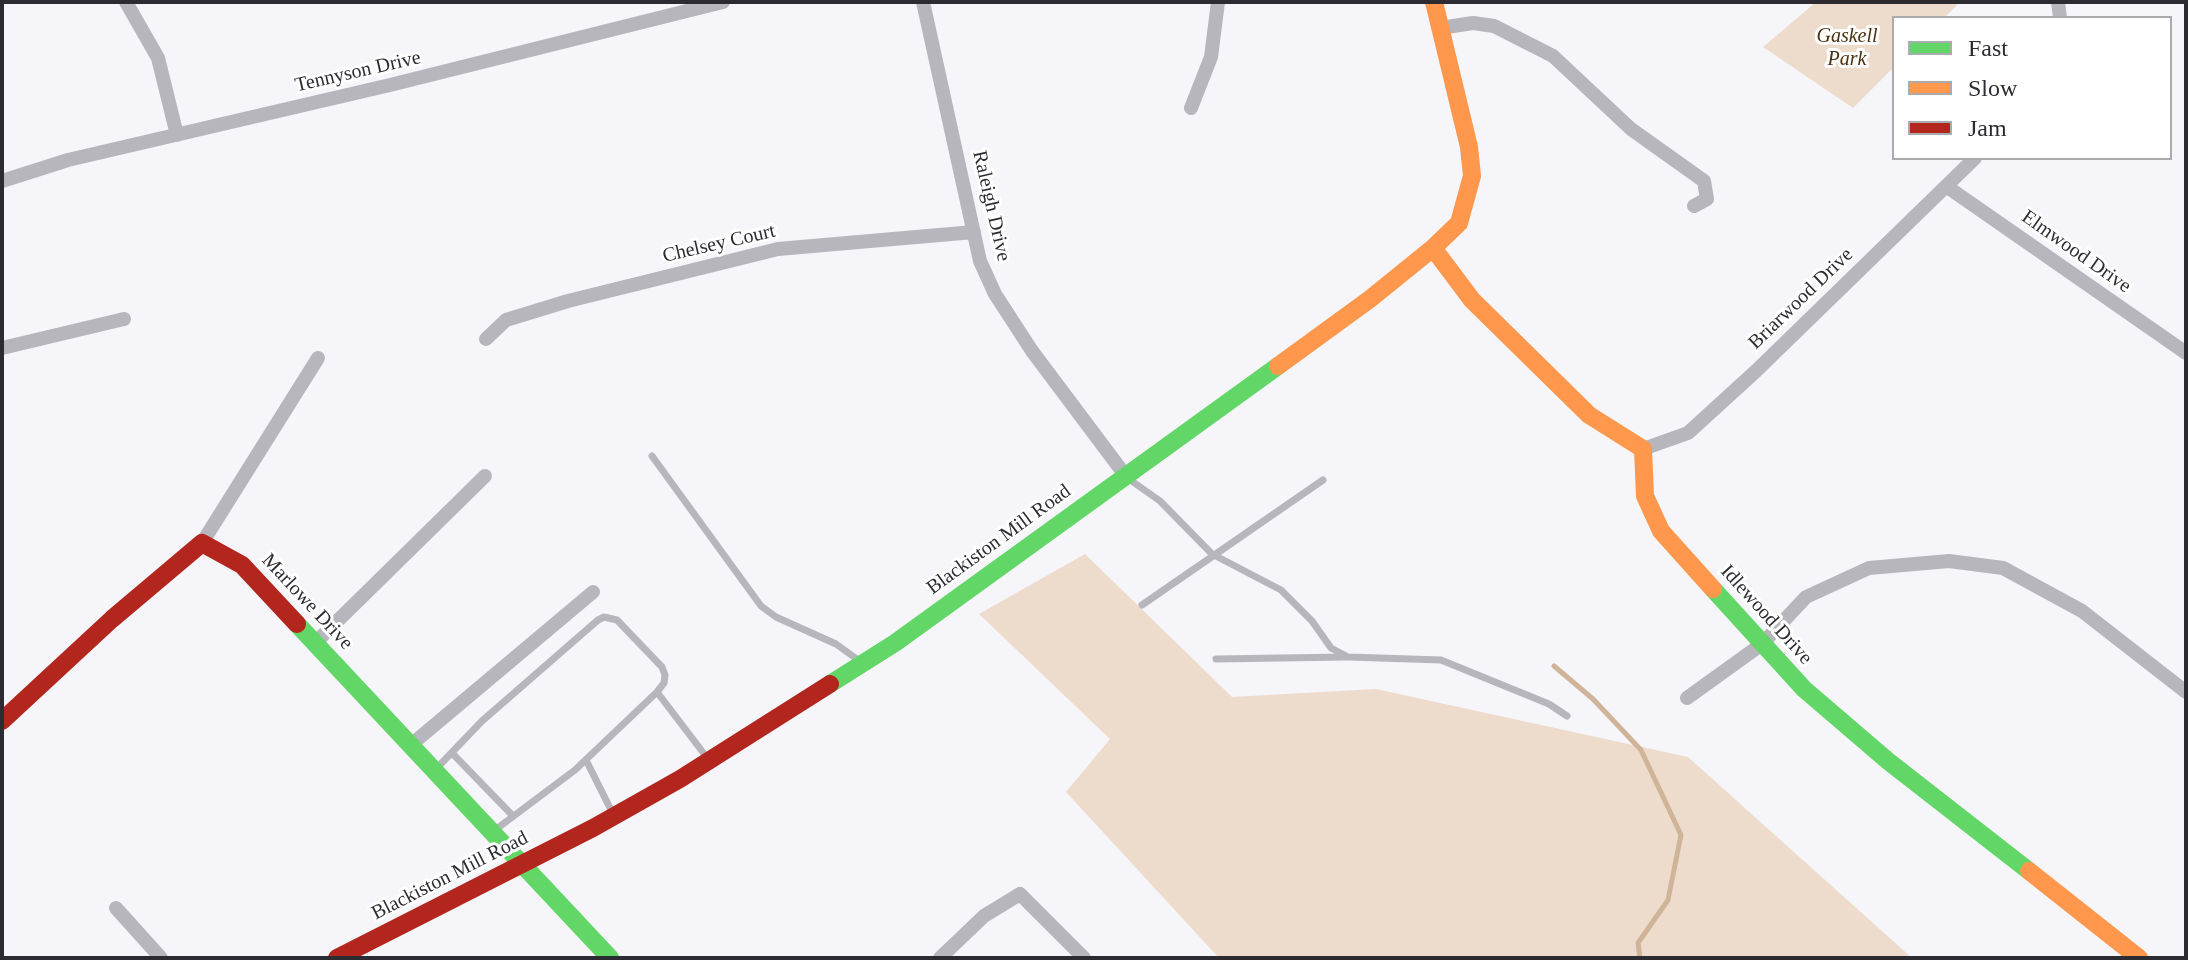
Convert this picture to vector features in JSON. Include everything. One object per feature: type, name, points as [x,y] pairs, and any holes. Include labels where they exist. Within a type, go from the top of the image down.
[{"type":"street","points":[[126,2],[158,58],[177,135]]},
{"type":"street","name":"Tennyson Drive","points":[[2,181],[68,160],[390,85],[723,2]]},
{"type":"street","name":"Raleigh Drive","points":[[923,2],[980,261],[995,294],[1032,351],[1125,475]]},
{"type":"street","points":[[1191,108],[1211,57],[1218,2]]},
{"type":"street","name":"Blackiston Mill Road","points":[[337,958],[614,816],[709,761],[895,643],[1370,299],[1433,248],[1459,223],[1472,176],[1464,123],[1434,2]]},
{"type":"street","points":[[1440,28],[1473,23],[1494,26],[1553,56],[1631,129],[1704,181],[1707,199],[1694,206]]},
{"type":"street","name":"Briarwood Drive","points":[[1643,449],[1688,433],[1973,160]]},
{"type":"street","name":"Elmwood Drive","points":[[1946,186],[2185,351]]},
{"type":"street","name":"Chelsey Court","points":[[486,339],[506,320],[568,301],[778,249],[974,232]]},
{"type":"street","points":[[1433,248],[1472,300],[1589,415],[1643,449]]},
{"type":"street","points":[[2,348],[124,319]]},
{"type":"street","points":[[2,721],[112,619],[202,543],[318,358]]},
{"type":"street","name":"Idlewood Drive","points":[[1643,449],[1645,496],[1661,531],[1804,689],[1888,761],[2139,958]]},
{"type":"street","points":[[315,643],[485,476]]},
{"type":"street","name":"Marlowe Drive","points":[[202,543],[242,565],[610,958]]},
{"type":"street","points":[[1687,698],[1762,644],[1806,597],[1869,568],[1949,561],[2003,568],[2082,611],[2186,692]]},
{"type":"street","points":[[412,744],[593,592]]},
{"type":"street","points":[[940,958],[984,916],[1020,894],[1084,958]]},
{"type":"street","points":[[116,908],[161,958]]},
{"type":"lane","points":[[652,456],[761,606],[776,617],[849,651],[863,663]]},
{"type":"lane","points":[[1125,475],[1160,501],[1212,554],[1281,590],[1312,621],[1331,648],[1348,657]]},
{"type":"lane","points":[[1142,605],[1323,480]]},
{"type":"lane","points":[[435,770],[482,721],[604,617],[617,620],[662,667],[664,683],[657,692],[586,760],[493,831]]},
{"type":"lane","points":[[1216,659],[1348,657],[1441,660],[1549,704],[1567,716]]},
{"type":"lane","points":[[657,692],[709,761]]},
{"type":"lane","points":[[452,753],[513,816]]},
{"type":"lane","points":[[586,760],[614,816]]},
{"type":"green space","name":"Gaskell Park","points":[[1816,2],[1960,2],[1946,16],[1892,16],[1892,69],[1853,108],[1763,47]]},
{"type":"green space","points":[[1085,554],[1232,697],[1376,689],[1688,757],[1912,958],[1219,958],[1066,792],[1110,739],[979,614]]},
{"type":"waterway","points":[[1554,666],[1593,699],[1641,750],[1681,835],[1668,900],[1638,943],[1640,958]]},
{"type":"traffic: fast","points":[[830,684],[895,643],[1278,366]]},
{"type":"traffic: fast","points":[[1713,589],[1804,689],[1888,761],[2029,871]]},
{"type":"traffic: fast","points":[[297,624],[610,958]]},
{"type":"traffic: slow","points":[[1278,366],[1370,299],[1459,223],[1472,176],[1469,147],[1434,2]]},
{"type":"traffic: slow","points":[[1433,248],[1472,300],[1589,415],[1643,449],[1645,496],[1661,531],[1713,589]]},
{"type":"traffic: slow","points":[[2029,871],[2139,958]]},
{"type":"traffic: jam","points":[[2,721],[112,619],[202,543],[242,565],[297,624]]},
{"type":"traffic: jam","points":[[337,958],[593,828],[680,779],[830,684]]}]
